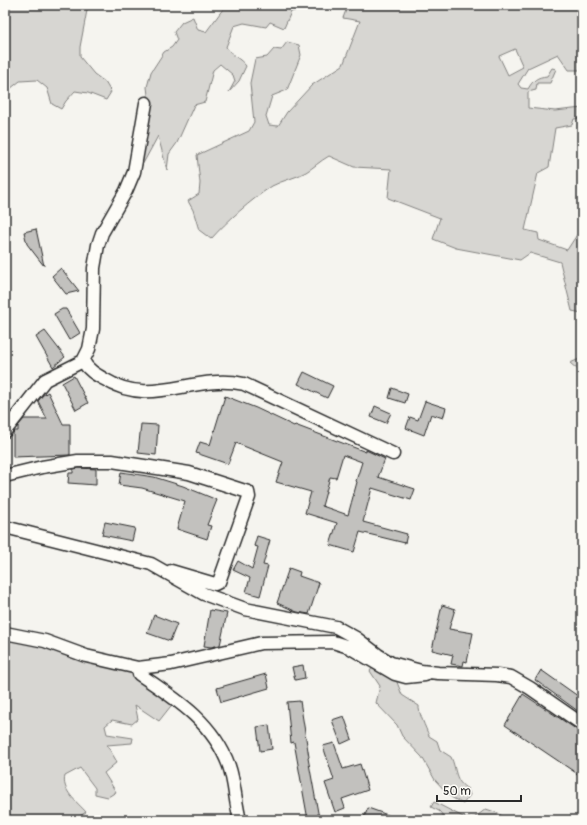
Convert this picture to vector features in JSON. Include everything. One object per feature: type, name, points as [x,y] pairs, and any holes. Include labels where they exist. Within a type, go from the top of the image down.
[{"type":"street","points":[[5,431],[45,380],[83,361],[89,349],[93,329],[94,268],[98,245],[102,233],[133,176],[146,103]]},
{"type":"street","points":[[83,361],[87,368],[112,384],[137,392],[159,391],[214,381],[230,381],[244,384],[393,454]]},
{"type":"street","points":[[5,476],[78,460],[112,461],[189,473],[248,492],[249,497],[219,582],[215,584],[151,564],[5,527]]},
{"type":"street","points":[[151,564],[183,584],[225,603],[264,614],[336,628],[356,638],[378,655],[391,662],[421,671],[511,677],[530,688],[582,724]]},
{"type":"street","points":[[5,633],[46,641],[99,660],[138,668],[171,664],[261,643],[316,641],[343,644],[395,674],[419,676],[438,673]]},
{"type":"street","points":[[138,668],[140,674],[183,703],[208,728],[229,766],[240,820]]},
{"type":"shaded area","points":[[5,5],[88,5],[80,47],[80,57],[94,74],[105,82],[111,92],[106,100],[88,93],[75,91],[61,109],[52,104],[47,88],[37,80],[20,81],[5,93]]},
{"type":"shaded area","points":[[226,5],[301,5],[297,10],[291,12],[284,28],[270,22],[266,27],[244,23],[234,26],[226,47],[246,66],[239,81],[229,92],[235,81],[233,75],[220,64],[213,70],[205,102],[194,105],[177,143],[169,154],[167,170],[158,136],[133,182],[149,103],[147,87],[151,72],[164,52],[172,47],[177,40],[174,32],[182,22],[193,17],[198,30],[206,32]]},
{"type":"shaded area","points":[[348,5],[582,5],[582,70],[569,70],[558,54],[528,68],[518,84],[521,88],[528,89],[536,80],[547,76],[552,68],[556,69],[550,83],[537,83],[536,90],[528,92],[528,108],[555,111],[582,108],[582,118],[574,119],[572,125],[555,128],[549,167],[538,173],[525,230],[538,233],[539,240],[567,250],[582,227],[582,313],[572,311],[560,262],[530,253],[520,260],[456,248],[433,239],[440,218],[388,198],[391,169],[354,167],[329,156],[306,172],[272,186],[240,211],[211,239],[199,230],[193,210],[188,201],[199,194],[200,183],[197,155],[249,131],[254,122],[250,83],[255,59],[267,57],[274,49],[281,50],[287,42],[299,45],[301,55],[287,90],[272,96],[266,116],[269,125],[278,126],[287,112],[312,85],[343,65],[360,21],[343,18]],"holes":[[[515,49],[523,67],[508,75],[499,56]]]},
{"type":"shaded area","points":[[582,358],[582,371],[570,363]]},
{"type":"shaded area","points":[[5,635],[45,644],[134,674],[174,702],[159,721],[135,705],[138,719],[132,724],[112,720],[105,726],[107,734],[133,738],[132,743],[107,745],[117,762],[104,773],[116,792],[108,797],[95,794],[95,788],[80,768],[65,776],[65,786],[74,800],[86,812],[74,820],[5,820]]},
{"type":"shaded area","points":[[374,666],[395,677],[402,695],[419,706],[421,716],[429,736],[437,741],[440,750],[451,757],[458,779],[463,786],[468,789],[470,795],[463,804],[451,797],[435,780],[422,757],[402,736],[397,725],[376,703],[380,686],[370,671]]},
{"type":"shaded area","points":[[434,802],[467,819],[474,818],[486,809],[498,813],[505,818],[503,820],[447,820],[439,811],[431,807]]},
{"type":"building","points":[[36,229],[44,266],[27,244],[24,232]]},
{"type":"building","points":[[61,268],[79,291],[66,294],[52,276]]},
{"type":"building","points":[[62,309],[66,309],[80,333],[69,340],[54,314]]},
{"type":"building","points":[[45,331],[65,357],[53,367],[36,337]]},
{"type":"building","points":[[304,372],[333,386],[327,398],[298,384]]},
{"type":"building","points":[[74,376],[88,403],[76,410],[62,383]]},
{"type":"building","points":[[392,388],[408,394],[405,403],[389,398]]},
{"type":"building","points":[[48,392],[63,424],[70,424],[70,455],[13,457],[13,433],[18,431],[18,426],[24,419],[47,419],[38,401]]},
{"type":"building","points":[[225,396],[256,408],[294,426],[295,425],[366,452],[366,450],[385,459],[378,477],[415,489],[411,500],[372,488],[363,522],[407,534],[405,543],[360,532],[354,552],[330,545],[337,523],[305,513],[311,492],[276,482],[283,462],[236,443],[228,464],[196,453],[200,442],[210,445]],"holes":[[[343,455],[362,462],[348,515],[322,506],[330,477],[336,478]]]},
{"type":"building","points":[[425,401],[446,408],[443,418],[431,414],[424,435],[406,428],[410,417],[418,420]]},
{"type":"building","points":[[375,406],[391,413],[386,423],[371,417]]},
{"type":"building","points":[[141,424],[158,425],[156,455],[138,453]]},
{"type":"building","points":[[73,469],[96,469],[96,485],[68,483],[69,473],[73,473]]},
{"type":"building","points":[[121,472],[154,477],[183,486],[217,500],[207,525],[211,526],[207,539],[177,529],[185,501],[142,488],[119,485]]},
{"type":"building","points":[[105,522],[135,528],[132,541],[102,535]]},
{"type":"building","points":[[257,536],[270,540],[263,565],[268,566],[260,596],[246,592],[250,578],[233,570],[238,561],[252,569],[258,547],[254,546]]},
{"type":"building","points":[[289,568],[300,572],[299,576],[319,583],[309,614],[297,612],[277,603]]},
{"type":"building","points":[[442,605],[455,609],[449,629],[473,633],[467,662],[464,661],[463,666],[451,664],[453,655],[432,650]]},
{"type":"building","points":[[210,610],[227,613],[220,645],[211,647],[204,646]]},
{"type":"building","points":[[154,615],[177,624],[170,641],[147,633]]},
{"type":"building","points":[[303,665],[305,678],[295,680],[292,667]]},
{"type":"building","points":[[541,670],[582,699],[582,714],[535,680]]},
{"type":"building","points":[[266,674],[269,688],[221,702],[217,688]]},
{"type":"building","points":[[523,694],[582,733],[582,777],[505,725]]},
{"type":"building","points":[[300,701],[308,758],[319,818],[308,820],[294,742],[291,743],[287,702]]},
{"type":"building","points":[[344,716],[352,739],[341,744],[332,720]]},
{"type":"building","points":[[269,725],[272,749],[260,751],[257,727]]},
{"type":"building","points":[[334,743],[343,769],[360,764],[368,790],[342,799],[345,808],[335,812],[325,783],[334,780],[323,746]]},
{"type":"building","points":[[368,808],[399,819],[363,820]]}]
